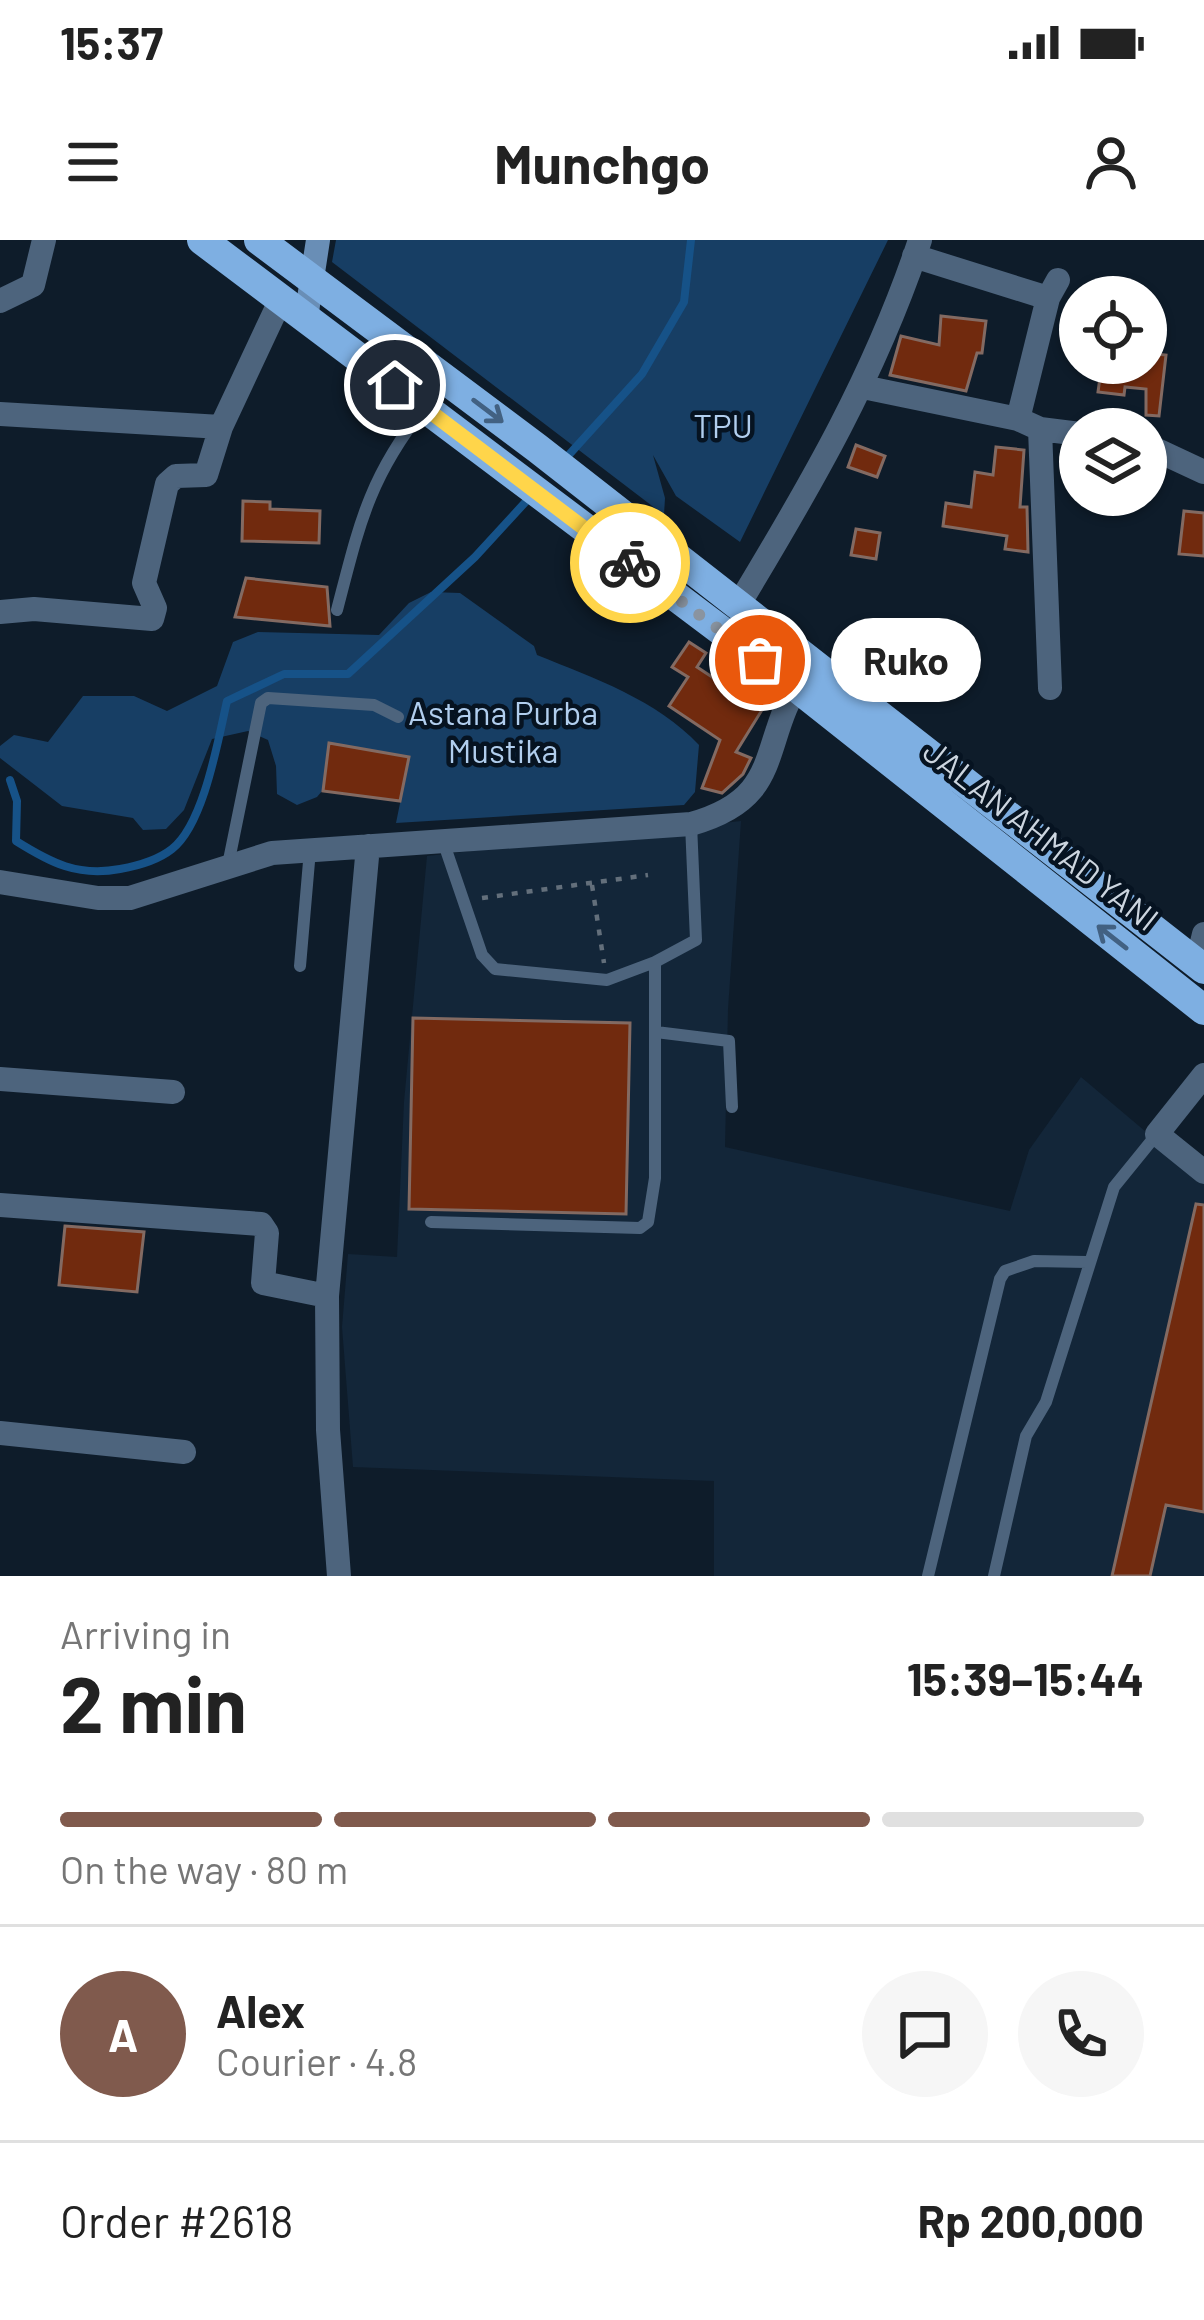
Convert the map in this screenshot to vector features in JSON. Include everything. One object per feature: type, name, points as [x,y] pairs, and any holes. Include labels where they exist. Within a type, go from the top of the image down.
[{"type":"main road","name":"JALAN AHMAD YANI","points":[[202,240],[547,500],[1202,955]]},
{"type":"main road","name":"JALAN AHMAD YANI","points":[[260,240],[739,604],[803,674],[1204,1010]]},
{"type":"street","points":[[0,301],[33,285],[44,240]]},
{"type":"street","points":[[0,612],[34,608],[152,619],[155,608],[144,583],[167,484],[176,476],[206,475],[220,428],[313,280],[318,240]]},
{"type":"street","points":[[739,604],[826,461],[863,387],[917,248],[1053,289],[1029,424],[1050,688]]},
{"type":"street","points":[[863,387],[1059,430]]},
{"type":"street","points":[[0,414],[220,428]]},
{"type":"street","points":[[1167,455],[1204,472]]},
{"type":"street","points":[[0,882],[98,898],[130,898],[207,877],[228,866],[310,848],[691,824],[722,815],[752,792],[803,674]]},
{"type":"street","points":[[339,1576],[328,1430],[327,1296],[368,846]]},
{"type":"street","points":[[1204,1075],[1157,1134],[1204,1172]]},
{"type":"street","points":[[0,1079],[173,1093]]},
{"type":"street","points":[[0,1205],[261,1224],[267,1233],[263,1282],[327,1296]]},
{"type":"street","points":[[0,1433],[184,1452]]},
{"type":"lane","points":[[337,610],[366,499],[424,407]]},
{"type":"lane","points":[[228,866],[261,703],[268,698],[374,705],[398,717]]},
{"type":"lane","points":[[443,842],[482,955],[495,969],[607,980],[656,962],[696,940],[691,824]]},
{"type":"lane","points":[[300,966],[310,848]]},
{"type":"lane","points":[[431,1222],[644,1226],[650,1217],[655,1178],[656,962]]},
{"type":"lane","points":[[656,1032],[729,1041],[731,1107]]},
{"type":"lane","points":[[994,1576],[1026,1436],[1046,1402],[1114,1186],[1157,1134]]},
{"type":"lane","points":[[928,1576],[1000,1279],[1005,1271],[1034,1261],[1087,1262]]},
{"type":"path","points":[[464,900],[649,875]]},
{"type":"path","points":[[592,886],[607,980]]},
{"type":"shaded area","points":[[741,821],[728,1009],[725,1147],[1010,1211],[1029,1150],[1081,1077],[1204,1181],[1204,1576],[714,1576],[714,1481],[353,1467],[342,1327],[348,1254],[397,1257],[404,1102],[427,856]]},
{"type":"green space","name":"TPU","points":[[336,240],[888,240],[740,542],[676,496],[653,455],[665,498],[664,515],[332,262]]},
{"type":"green space","name":"Astana Purba Mustika","points":[[431,592],[460,593],[534,646],[537,655],[624,692],[664,715],[699,745],[695,792],[684,805],[396,823],[409,759],[353,754],[317,797],[297,805],[277,794],[276,766],[268,740],[248,731],[212,739],[184,810],[166,829],[143,830],[133,818],[62,806],[0,758],[0,746],[14,735],[48,742],[83,696],[134,696],[167,711],[217,686],[233,642],[258,632],[379,635],[409,603]]},
{"type":"building","points":[[941,316],[986,321],[982,353],[977,353],[966,391],[890,375],[901,336],[939,345]]},
{"type":"building","points":[[1099,384],[1163,384],[1160,408],[1146,408],[1146,389],[1125,387],[1124,395],[1098,392]]},
{"type":"building","points":[[856,445],[885,456],[877,477],[848,467]]},
{"type":"building","points":[[996,447],[1024,450],[1020,507],[1027,507],[1028,552],[1005,549],[1007,536],[943,526],[946,503],[971,507],[975,472],[993,475]]},
{"type":"building","points":[[243,501],[270,502],[270,509],[320,511],[319,543],[242,541]]},
{"type":"building","points":[[1184,511],[1204,513],[1204,556],[1179,554]]},
{"type":"building","points":[[856,529],[880,533],[876,559],[851,555]]},
{"type":"building","points":[[246,578],[327,587],[330,626],[235,617]]},
{"type":"building","points":[[689,642],[706,653],[697,667],[762,710],[736,752],[751,758],[743,774],[722,793],[702,788],[720,740],[669,706],[688,677],[672,667]]},
{"type":"building","points":[[329,743],[409,757],[400,801],[323,791]]},
{"type":"building","points":[[413,1018],[630,1023],[626,1214],[409,1209]]},
{"type":"building","points":[[1196,1204],[1204,1205],[1204,1512],[1166,1505],[1150,1576],[1112,1576]]},
{"type":"building","points":[[65,1226],[144,1232],[137,1292],[59,1285]]},
{"type":"waterway","points":[[566,458],[642,374],[684,302],[691,240]]},
{"type":"waterway","points":[[10,780],[17,801],[16,841],[41,856],[91,871],[127,868],[160,856],[172,849],[193,821],[227,701],[284,674],[348,674],[475,557],[531,496]]},
{"type":"way so far","points":[[630,563],[760,660]]},
{"type":"place","name":"Ruko","points":[[760,660]]},
{"type":"route","points":[[395,385],[630,563]]}]
